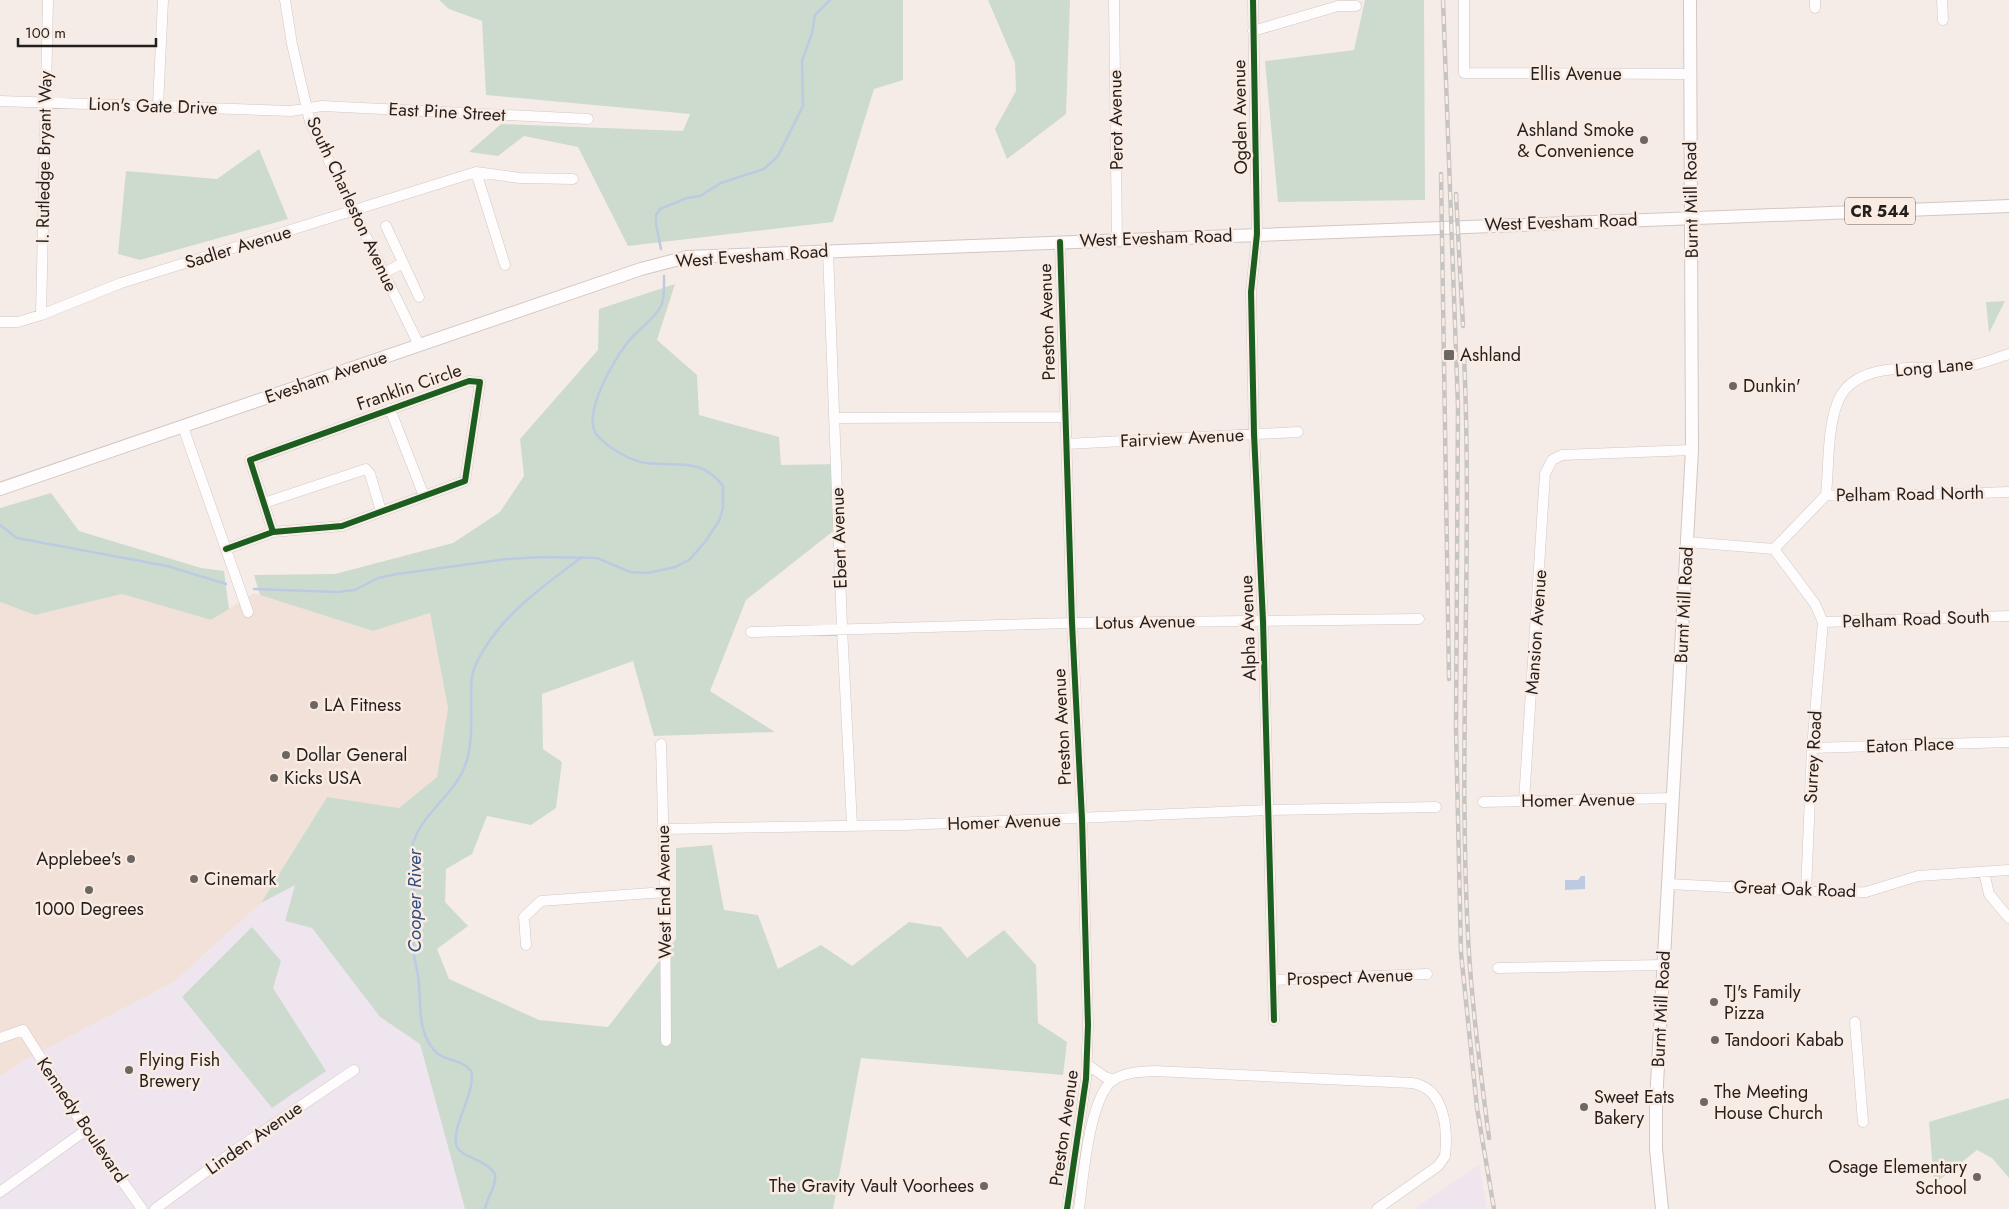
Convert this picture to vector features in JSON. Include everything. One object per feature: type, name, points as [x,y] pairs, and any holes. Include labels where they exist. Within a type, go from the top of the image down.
[{"type":"main road","name":"Burnt Mill Road","points":[[1662,1209],[1656,1149],[1656,1102],[1662,965],[1692,450],[1690,0]]},
{"type":"main road","name":"CR 544","points":[[1692,218],[2009,206]]},
{"type":"main road","name":"West Evesham Road","points":[[652,266],[687,257],[1692,218]]},
{"type":"main road","name":"Evesham Avenue","points":[[0,488],[184,427],[652,266]]},
{"type":"street","name":"I. Rutledge Bryant Way","points":[[40,315],[48,0]]},
{"type":"street","points":[[158,106],[163,0]]},
{"type":"street","name":"South Charleston Avenue","points":[[284,0],[310,122],[419,345]]},
{"type":"street","name":"Perot Avenue","points":[[1114,0],[1117,239]]},
{"type":"street","name":"Ogden Avenue","points":[[1253,0],[1257,234]]},
{"type":"street","name":"Ellis Avenue","points":[[1464,0],[1464,73],[1689,74]]},
{"type":"street","points":[[1942,0],[1943,20]]},
{"type":"street","points":[[1253,31],[1338,6],[1356,6]]},
{"type":"street","name":"Lion's Gate Drive","points":[[0,101],[291,111],[306,108]]},
{"type":"street","name":"East Pine Street","points":[[306,108],[322,106],[588,119]]},
{"type":"street","points":[[505,264],[476,172],[520,178],[572,179]]},
{"type":"street","name":"Sadler Avenue","points":[[0,322],[18,322],[121,283],[476,172]]},
{"type":"street","points":[[386,226],[419,297]]},
{"type":"street","name":"Alpha Avenue","points":[[1257,234],[1251,292],[1254,434],[1263,621],[1274,1020]]},
{"type":"street","name":"Preston Avenue","points":[[1060,242],[1072,623],[1082,819],[1088,1065],[1067,1209]]},
{"type":"street","name":"Ebert Avenue","points":[[828,251],[842,628],[852,825]]},
{"type":"street","points":[[384,273],[403,263]]},
{"type":"street","name":"Long Lane","points":[[1826,495],[1832,422],[1837,402],[1846,389],[1859,379],[1870,374],[1901,368],[1969,366],[2009,354]]},
{"type":"street","name":"Franklin Circle","points":[[226,549],[273,532],[342,526],[465,481],[480,382],[469,381],[250,460],[273,532]]},
{"type":"street","points":[[390,408],[424,496]]},
{"type":"street","points":[[834,418],[1065,417]]},
{"type":"street","points":[[184,427],[248,612]]},
{"type":"street","name":"Fairview Avenue","points":[[1066,444],[1298,432]]},
{"type":"street","name":"Mansion Avenue","points":[[1524,801],[1545,474],[1550,463],[1562,455],[1692,450]]},
{"type":"street","points":[[264,503],[366,469],[370,474],[381,512]]},
{"type":"street","name":"Pelham Road North","points":[[1774,549],[1826,495],[2009,492]]},
{"type":"street","points":[[1687,542],[1774,549]]},
{"type":"street","name":"Pelham Road South","points":[[1774,549],[1815,604],[1823,622],[2009,616]]},
{"type":"street","name":"Lotus Avenue","points":[[751,632],[1072,623],[1419,619]]},
{"type":"street","name":"Surrey Road","points":[[1806,892],[1812,748],[1823,622]]},
{"type":"street","name":"Eaton Place","points":[[1812,748],[2009,742]]},
{"type":"street","name":"West End Avenue","points":[[660,744],[665,892],[666,1041]]},
{"type":"street","name":"Homer Avenue","points":[[1482,802],[1673,798]]},
{"type":"street","name":"Homer Avenue","points":[[662,828],[905,825],[1269,810],[1436,807]]},
{"type":"street","name":"Great Oak Road","points":[[1668,884],[1806,892],[1866,892],[1918,876],[2009,870]]},
{"type":"street","points":[[1984,872],[1990,894],[2009,918]]},
{"type":"street","points":[[526,945],[524,917],[541,901],[665,892]]},
{"type":"street","points":[[1498,968],[1662,965]]},
{"type":"street","name":"Prospect Avenue","points":[[1273,980],[1427,974]]},
{"type":"street","points":[[1855,1022],[1863,1122]]},
{"type":"street","name":"Kennedy Boulevard","points":[[0,1038],[23,1030],[86,1130],[142,1209]]},
{"type":"street","points":[[1088,1065],[1105,1077],[1114,1080],[1136,1072],[1154,1072],[1412,1083],[1427,1088],[1436,1096],[1440,1105],[1445,1134],[1446,1156],[1438,1166],[1377,1209]]},
{"type":"street","name":"Linden Avenue","points":[[156,1209],[234,1151],[354,1070]]},
{"type":"street","points":[[1086,1079],[1102,1094]]},
{"type":"street","name":"Preston Avenue","points":[[1079,1209],[1093,1119],[1102,1094],[1114,1080]]},
{"type":"street","points":[[0,1192],[86,1130]]},
{"type":"shaded area","points":[[254,593],[373,631],[430,613],[448,708],[437,777],[399,808],[327,797],[261,903],[174,982],[23,1061],[0,1077],[0,602],[35,615],[122,594],[211,620]]},
{"type":"shaded area","points":[[295,884],[285,921],[312,928],[380,1017],[420,1044],[465,1209],[0,1209],[0,1077],[23,1061],[174,982],[261,903]]},
{"type":"shaded area","points":[[1479,1165],[1487,1209],[1414,1209]]},
{"type":"green space","points":[[439,0],[903,0],[903,80],[874,89],[833,222],[628,246],[578,147],[524,136],[498,156],[469,152],[501,124],[683,131],[690,114],[486,95],[482,21],[449,9]]},
{"type":"green space","points":[[988,0],[1070,0],[1066,114],[1007,159],[995,129],[1016,91],[1015,63]]},
{"type":"green space","points":[[1365,0],[1424,0],[1425,200],[1278,202],[1265,61],[1354,50]]},
{"type":"green space","points":[[259,149],[288,219],[140,260],[118,254],[126,171],[217,179]]},
{"type":"green space","points":[[675,284],[657,340],[697,375],[699,415],[779,437],[781,465],[839,464],[841,525],[746,600],[710,691],[775,732],[654,736],[633,661],[542,694],[543,749],[562,762],[556,808],[531,825],[487,816],[472,854],[446,869],[445,902],[468,926],[437,949],[449,979],[539,1020],[608,1027],[676,939],[676,848],[712,845],[724,910],[758,915],[778,969],[821,945],[852,966],[909,922],[941,927],[967,958],[1004,930],[1036,965],[1038,1023],[1067,1042],[1063,1075],[861,1058],[833,1209],[465,1209],[420,1044],[380,1017],[312,928],[285,921],[295,885],[261,903],[327,797],[399,808],[437,777],[448,708],[430,613],[373,631],[260,595],[254,575],[335,574],[453,543],[500,512],[524,476],[520,439],[598,350],[599,309]]},
{"type":"green space","points":[[2005,301],[1989,333],[1986,302]]},
{"type":"green space","points":[[51,493],[79,531],[201,568],[224,571],[229,609],[211,620],[122,594],[35,615],[0,602],[0,508]]},
{"type":"green space","points":[[252,927],[281,961],[273,988],[326,1071],[272,1108],[182,997]]},
{"type":"green space","points":[[2009,1098],[2009,1178],[1992,1158],[1977,1150],[1934,1184],[1929,1122]]},
{"type":"water","points":[[1581,876],[1585,876],[1585,889],[1565,890],[1565,880],[1578,880]]},
{"type":"waterway","name":"Cooper River","points":[[661,249],[656,224],[656,215],[660,209],[687,198],[700,196],[721,183],[764,169],[778,156],[803,106],[802,61],[812,33],[815,15],[830,0]]},
{"type":"waterway","name":"Cooper River","points":[[254,589],[337,592],[355,590],[378,578],[397,574],[507,559],[543,557],[597,558],[630,572],[648,573],[675,567],[689,560],[705,542],[719,521],[723,508],[723,486],[715,477],[697,467],[646,463],[626,456],[601,440],[593,426],[596,402],[615,361],[628,342],[654,316],[661,306],[664,295],[664,276]]},
{"type":"waterway","points":[[0,525],[17,538],[167,566],[226,584]]},
{"type":"waterway","name":"Cooper River","points":[[485,1209],[495,1183],[495,1174],[486,1165],[460,1151],[457,1147],[456,1139],[459,1121],[472,1080],[471,1071],[462,1064],[437,1053],[428,1041],[422,1023],[418,976],[413,948],[416,903],[410,865],[412,847],[420,828],[448,793],[466,763],[471,731],[472,677],[479,657],[496,632],[518,608],[582,557]]},
{"type":"railway","points":[[1443,0],[1458,406],[1456,729],[1461,953],[1477,1108],[1494,1209]]},
{"type":"railway","points":[[1441,174],[1449,679]]},
{"type":"railway","points":[[1456,194],[1463,326]]},
{"type":"railway","points":[[1464,356],[1467,505],[1464,805],[1466,879],[1473,1000],[1489,1138]]},
{"type":"cycle path","points":[[1253,0],[1257,234],[1251,292],[1254,434],[1263,621],[1274,1020]]},
{"type":"cycle path","points":[[1060,242],[1072,623],[1082,819],[1088,1025],[1086,1079],[1067,1209]]},
{"type":"cycle path","points":[[226,549],[273,532],[342,526],[465,481],[480,382],[469,381],[250,460],[273,532]]},
{"type":"place","name":"Ashland Smoke & Convenience","points":[[1644,140]]},
{"type":"place","name":"Ashland","points":[[1449,355]]},
{"type":"place","name":"Dunkin'","points":[[1733,386]]},
{"type":"place","name":"LA Fitness","points":[[314,705]]},
{"type":"place","name":"Dollar General","points":[[286,755]]},
{"type":"place","name":"Kicks USA","points":[[274,778]]},
{"type":"place","name":"Applebee's","points":[[131,859]]},
{"type":"place","name":"Cinemark","points":[[194,879]]},
{"type":"place","name":"1000 Degrees","points":[[89,890]]},
{"type":"place","name":"TJ's Family Pizza","points":[[1714,1002]]},
{"type":"place","name":"Tandoori Kabab","points":[[1715,1040]]},
{"type":"place","name":"Flying Fish Brewery","points":[[129,1070]]},
{"type":"place","name":"The Meeting House Church","points":[[1704,1102]]},
{"type":"place","name":"Sweet Eats Bakery","points":[[1584,1107]]},
{"type":"place","name":"Osage Elementary School","points":[[1977,1177]]},
{"type":"place","name":"The Gravity Vault Voorhees","points":[[984,1186]]}]
